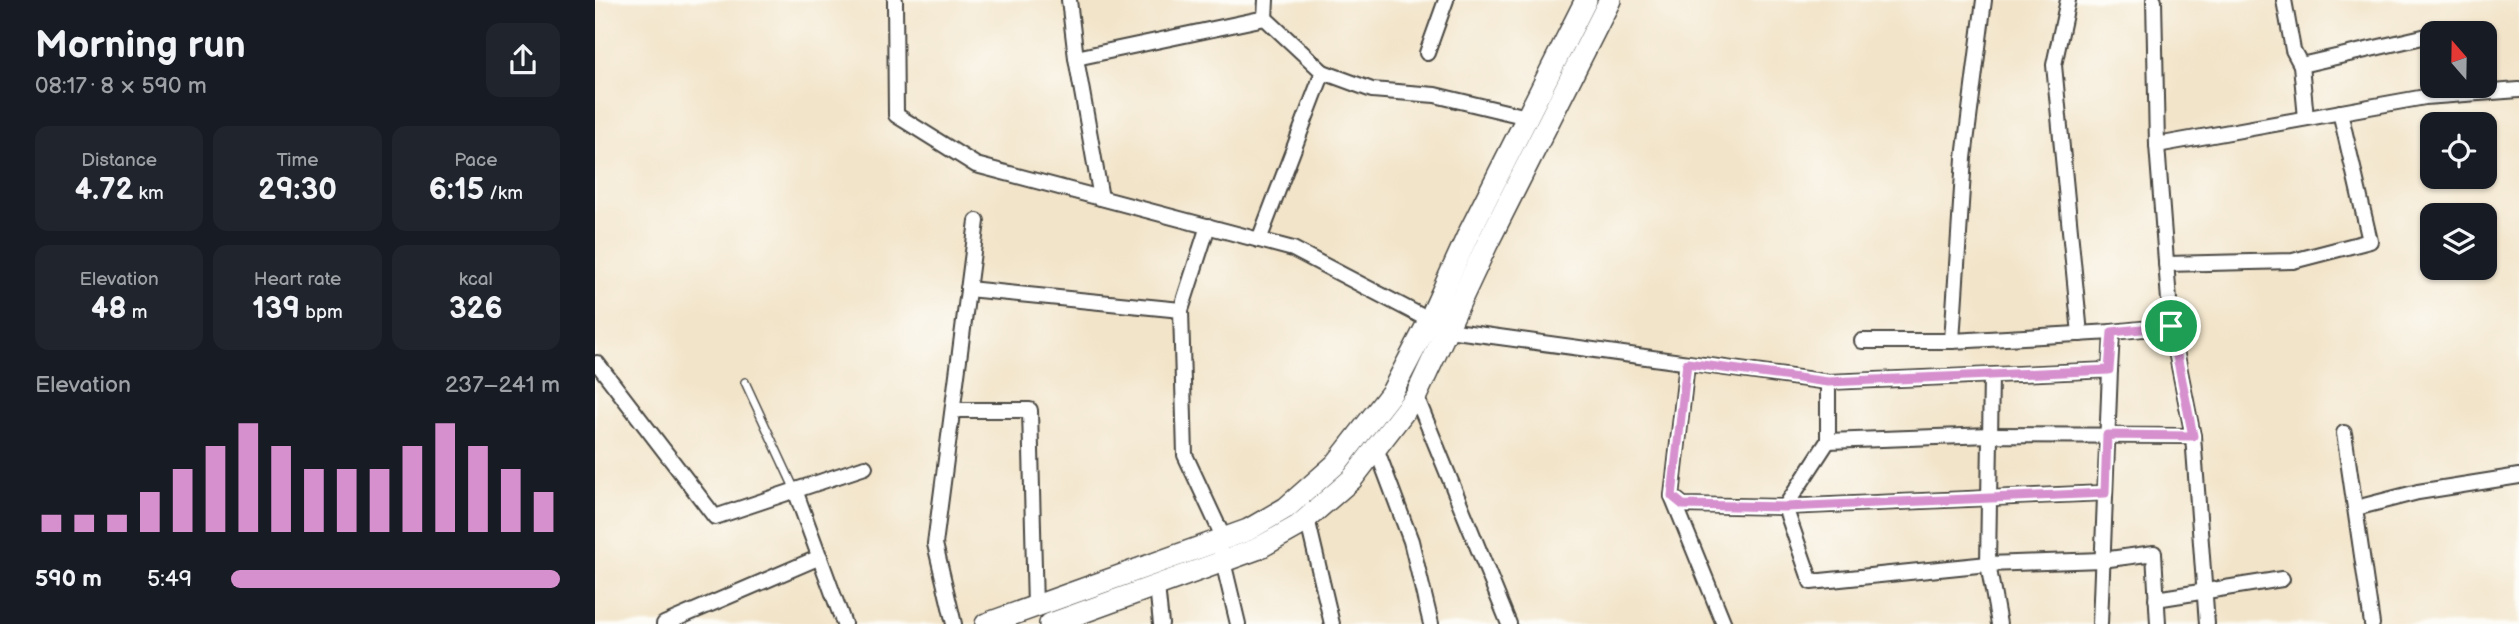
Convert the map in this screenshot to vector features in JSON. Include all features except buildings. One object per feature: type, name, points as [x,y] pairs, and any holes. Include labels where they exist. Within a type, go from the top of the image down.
[{"type":"main road","points":[[1050,624],[1085,618],[1157,586],[1257,549],[1298,526],[1352,479],[1416,396],[1439,326],[1478,239],[1527,117],[1586,0]]},
{"type":"main road","points":[[1478,239],[1610,0]]},
{"type":"main road","points":[[986,624],[1248,530],[1286,508],[1336,464],[1439,326]]},
{"type":"street","points":[[895,0],[896,115],[976,165],[1293,249],[1439,326],[1828,382],[2109,370]]},
{"type":"street","points":[[1069,0],[1076,58],[1101,198]]},
{"type":"street","points":[[1265,18],[1266,0]]},
{"type":"street","points":[[1427,53],[1445,0]]},
{"type":"street","points":[[1952,341],[1964,158],[1984,0]]},
{"type":"street","points":[[2068,0],[2055,65],[2080,334]]},
{"type":"street","points":[[2154,0],[2157,145],[2171,326],[2193,436],[2207,624]]},
{"type":"street","points":[[2284,0],[2293,50],[2301,65],[2307,118]]},
{"type":"street","points":[[1076,58],[1265,18]]},
{"type":"street","points":[[1265,18],[1323,72],[1373,90],[1435,95],[1527,117]]},
{"type":"street","points":[[2301,65],[2420,38]]},
{"type":"street","points":[[1259,240],[1323,72]]},
{"type":"street","points":[[2157,145],[2425,97],[2519,90]]},
{"type":"street","points":[[2166,264],[2293,261],[2370,241],[2340,112]]},
{"type":"street","points":[[954,624],[935,544],[977,221]]},
{"type":"street","points":[[1208,226],[1181,310],[1185,455],[1220,540],[1238,624]]},
{"type":"street","points":[[968,289],[1181,310]]},
{"type":"street","points":[[1862,341],[1952,341],[2171,326]]},
{"type":"street","points":[[2099,624],[2112,332]]},
{"type":"street","points":[[595,365],[597,363],[715,517],[865,467]]},
{"type":"street","points":[[1687,363],[1672,496],[1724,624]]},
{"type":"street","points":[[1991,376],[1988,564],[1999,624]]},
{"type":"street","points":[[1785,507],[1828,441],[1828,382]]},
{"type":"street","points":[[1416,396],[1509,624]]},
{"type":"street","points":[[953,410],[1030,410],[1035,607]]},
{"type":"street","points":[[2344,433],[2372,624]]},
{"type":"street","points":[[1828,441],[1990,435],[2193,436]]},
{"type":"street","points":[[1376,448],[1411,541],[1431,624]]},
{"type":"street","points":[[2356,508],[2418,492],[2519,476]]},
{"type":"street","points":[[795,490],[844,624]]},
{"type":"street","points":[[1672,496],[1683,505],[1785,507],[2105,493]]},
{"type":"street","points":[[1785,507],[1811,582],[1988,564],[2102,560],[2154,553],[2158,624]]},
{"type":"street","points":[[1307,518],[1332,624]]},
{"type":"street","points":[[664,624],[820,557]]},
{"type":"street","points":[[2156,599],[2282,579]]},
{"type":"street","points":[[1157,586],[1161,624]]},
{"type":"lane","points":[[745,382],[795,490]]},
{"type":"route","points":[[2171,326],[2193,436],[2107,435],[2105,493],[1785,507],[1683,505],[1672,496],[1687,363],[1828,382],[2109,370],[2112,332],[2171,326]]}]
